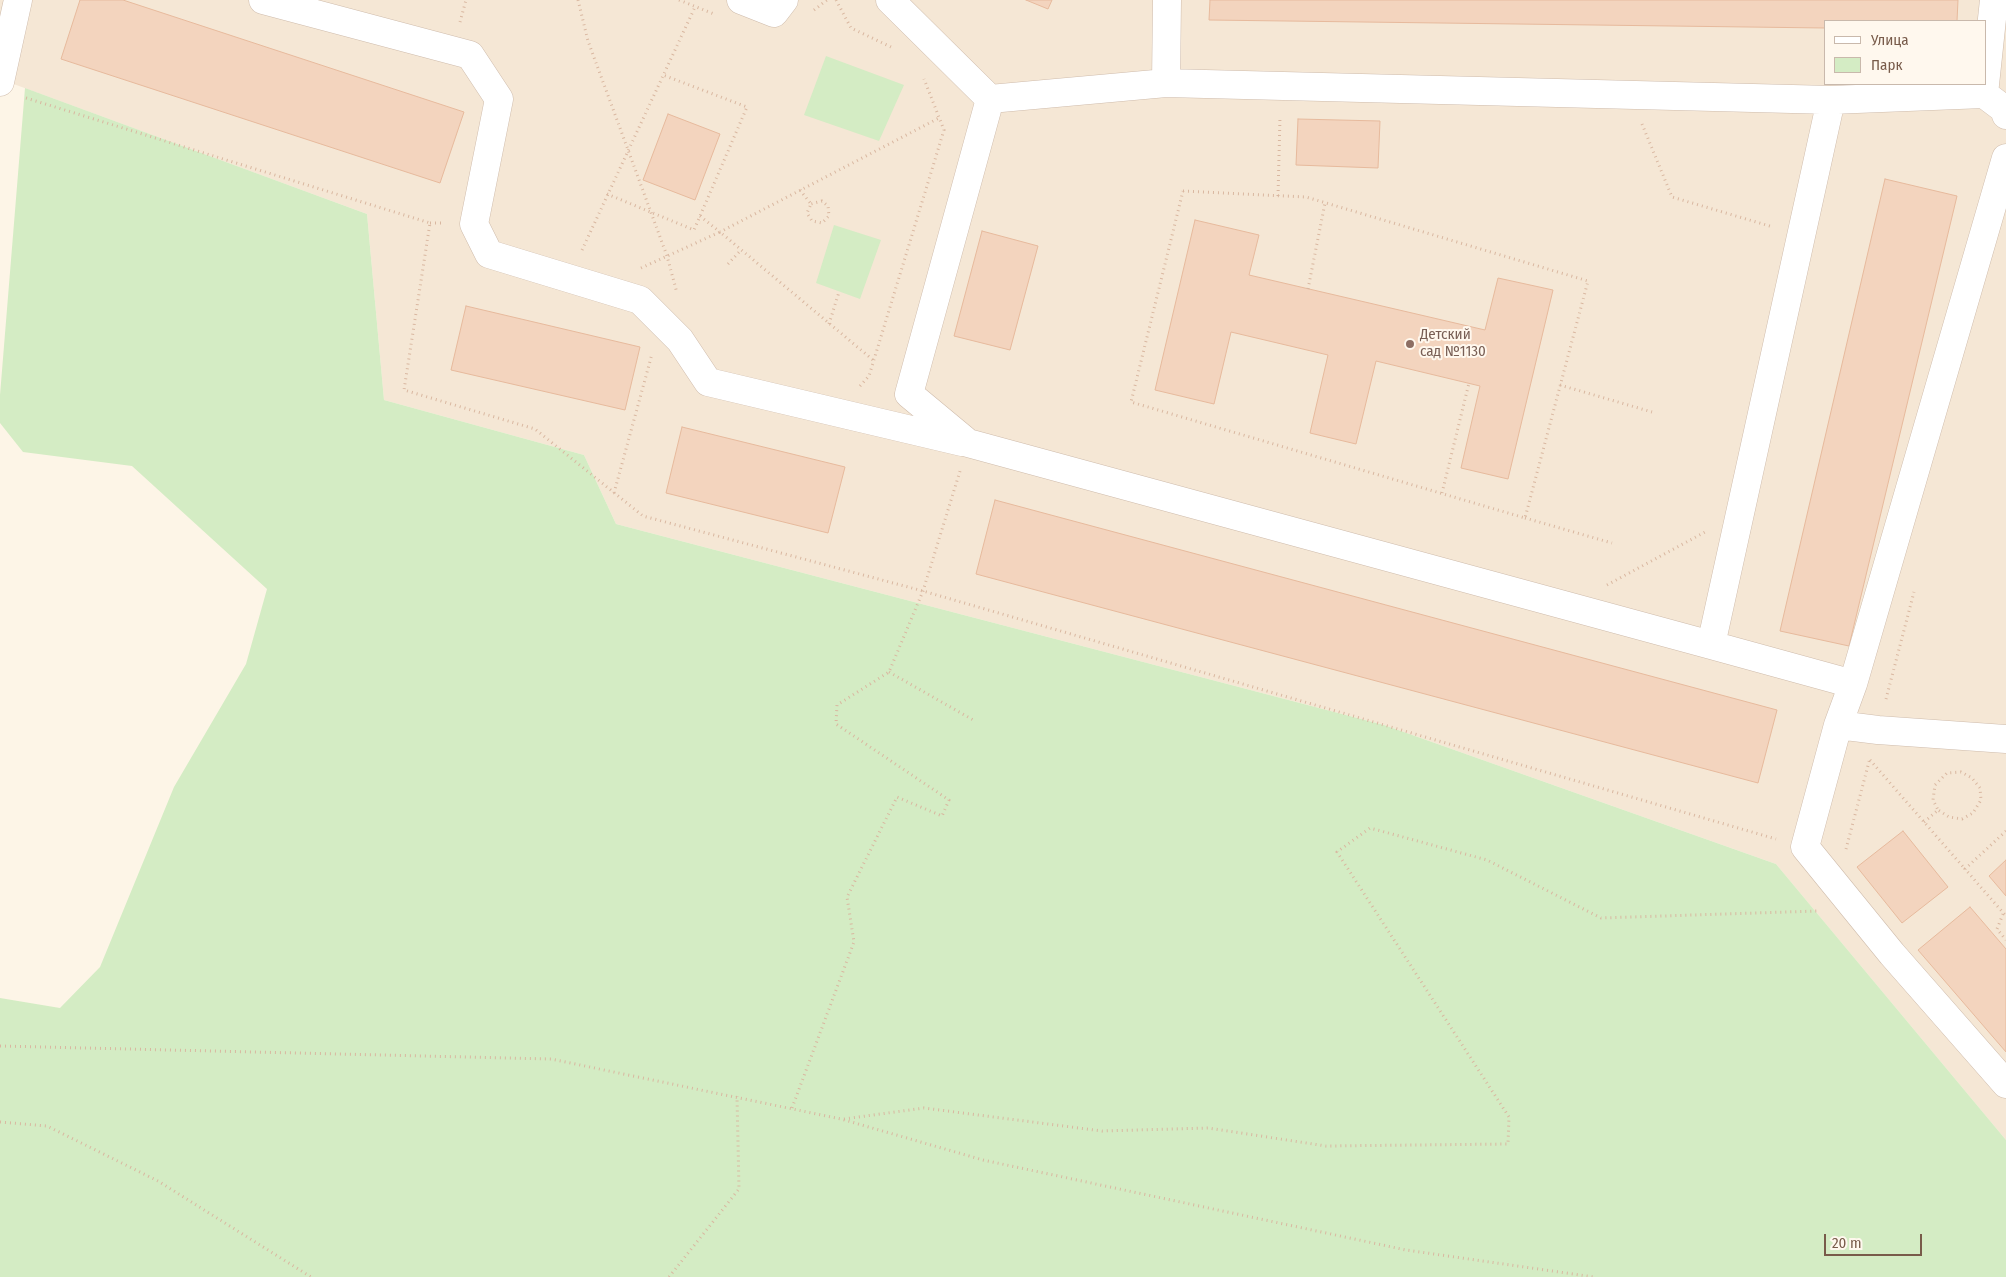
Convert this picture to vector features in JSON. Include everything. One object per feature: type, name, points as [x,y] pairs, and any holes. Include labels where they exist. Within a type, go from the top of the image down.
[{"type":"lane","points":[[9,89],[18,0]]},
{"type":"lane","points":[[263,0],[470,55],[499,99],[474,224],[489,254],[640,300],[680,340],[708,382],[968,443],[1853,684]]},
{"type":"lane","points":[[741,0],[774,13],[784,0]]},
{"type":"lane","points":[[890,0],[990,98],[1166,83],[1831,100],[1984,94],[2004,108],[2006,115]]},
{"type":"lane","points":[[1166,83],[1167,0]]},
{"type":"lane","points":[[1986,75],[1994,0]]},
{"type":"lane","points":[[1984,94],[1985,85]]},
{"type":"lane","points":[[968,443],[909,394],[990,98]]},
{"type":"lane","points":[[1711,645],[1831,100]]},
{"type":"lane","points":[[2006,158],[1853,684],[1838,725],[1804,847],[1892,954],[2006,1084]]},
{"type":"lane","points":[[1838,725],[1878,730],[2006,739]]},
{"type":"path","points":[[578,0],[588,41],[667,256],[678,298]]},
{"type":"path","points":[[836,0],[851,28],[899,51]]},
{"type":"path","points":[[581,252],[695,7]]},
{"type":"path","points":[[607,194],[694,230],[747,107],[662,75]]},
{"type":"path","points":[[856,391],[868,376],[944,130],[922,75]]},
{"type":"path","points":[[9,89],[430,223],[404,390],[535,429],[643,516],[924,591],[1804,847],[1845,855],[1916,584]]},
{"type":"path","points":[[1278,196],[1280,109]]},
{"type":"path","points":[[635,271],[720,232],[939,118]]},
{"type":"path","points":[[1650,122],[1640,122],[1672,197],[1780,229]]},
{"type":"path","points":[[800,190],[811,204]]},
{"type":"path","points":[[1525,518],[1588,281],[1306,197],[1183,191],[1131,402],[1525,518],[1612,543]]},
{"type":"path","points":[[822,201],[828,206],[830,216],[822,223],[812,221],[807,213],[811,204],[822,201]]},
{"type":"path","points":[[1308,289],[1325,203]]},
{"type":"path","points":[[700,216],[873,360]]},
{"type":"path","points":[[728,264],[741,250]]},
{"type":"path","points":[[829,324],[839,292]]},
{"type":"path","points":[[614,493],[662,321]]},
{"type":"path","points":[[1442,493],[1469,383]]},
{"type":"path","points":[[1560,385],[1652,412]]},
{"type":"path","points":[[792,1108],[854,942],[847,897],[897,797],[942,816],[950,800],[836,724],[837,705],[889,672],[924,591],[968,443]]},
{"type":"path","points":[[1598,590],[1710,529],[1708,538]]},
{"type":"path","points":[[889,672],[975,721]]},
{"type":"path","points":[[1870,759],[2005,915],[1997,929],[2006,940]]},
{"type":"path","points":[[1961,772],[1972,778],[1980,788],[1981,800],[1977,807],[1973,813],[1962,819],[1949,817],[1938,810],[1933,800],[1935,785],[1947,773],[1961,772]]},
{"type":"path","points":[[1924,822],[1938,810]]},
{"type":"path","points":[[841,1119],[924,1108],[1102,1131],[1208,1128],[1326,1146],[1508,1144],[1509,1117],[1337,852],[1370,828],[1487,860],[1601,918],[1804,911]]},
{"type":"path","points":[[1965,869],[2006,831]]},
{"type":"path","points":[[0,1046],[551,1059],[792,1108],[841,1119],[983,1160],[1406,1250],[1594,1277]]},
{"type":"path","points":[[669,1277],[739,1189],[737,1096]]},
{"type":"path","points":[[0,1122],[48,1126],[141,1173],[311,1277]]},
{"type":"shaded area","points":[[0,0],[2006,0],[2006,1140],[1776,864],[1384,725],[616,524],[584,455],[384,400],[367,214],[0,79]]},
{"type":"green space","points":[[826,56],[904,85],[879,141],[804,115]]},
{"type":"green space","points":[[25,88],[367,214],[384,400],[584,455],[616,524],[1384,725],[1776,864],[2006,1140],[2006,1277],[0,1277],[0,998],[60,1008],[100,967],[174,787],[246,664],[267,589],[132,466],[23,452],[0,423],[0,395]]},
{"type":"green space","points":[[834,225],[881,240],[860,299],[816,283]]},
{"type":"building","points":[[80,0],[123,0],[464,112],[440,183],[61,59]]},
{"type":"building","points":[[1026,0],[1052,0],[1048,9]]},
{"type":"building","points":[[1210,0],[1958,0],[1957,20],[1824,20],[1824,28],[1209,20]]},
{"type":"building","points":[[668,114],[720,134],[695,200],[643,180]]},
{"type":"building","points":[[1298,119],[1380,121],[1378,168],[1296,165]]},
{"type":"building","points":[[1885,179],[1957,196],[1849,646],[1780,631]]},
{"type":"building","name":"Детский сад №1130","points":[[1195,220],[1259,235],[1249,275],[1485,330],[1498,278],[1553,290],[1508,479],[1461,468],[1480,386],[1376,361],[1356,444],[1310,433],[1328,355],[1231,332],[1214,404],[1155,390]]},
{"type":"building","points":[[982,231],[1038,246],[1010,350],[954,336]]},
{"type":"building","points":[[466,306],[640,347],[625,410],[451,370]]},
{"type":"building","points":[[682,427],[845,467],[828,533],[666,493]]},
{"type":"building","points":[[995,500],[1777,710],[1758,783],[976,574]]},
{"type":"building","points":[[1903,831],[1948,887],[1902,923],[1857,867]]},
{"type":"building","points":[[2006,860],[2006,896],[1989,876]]},
{"type":"building","points":[[1970,907],[2006,949],[2006,1052],[1918,950]]},
{"type":"place","name":"Детский сад №1130","points":[[1410,344]]}]
